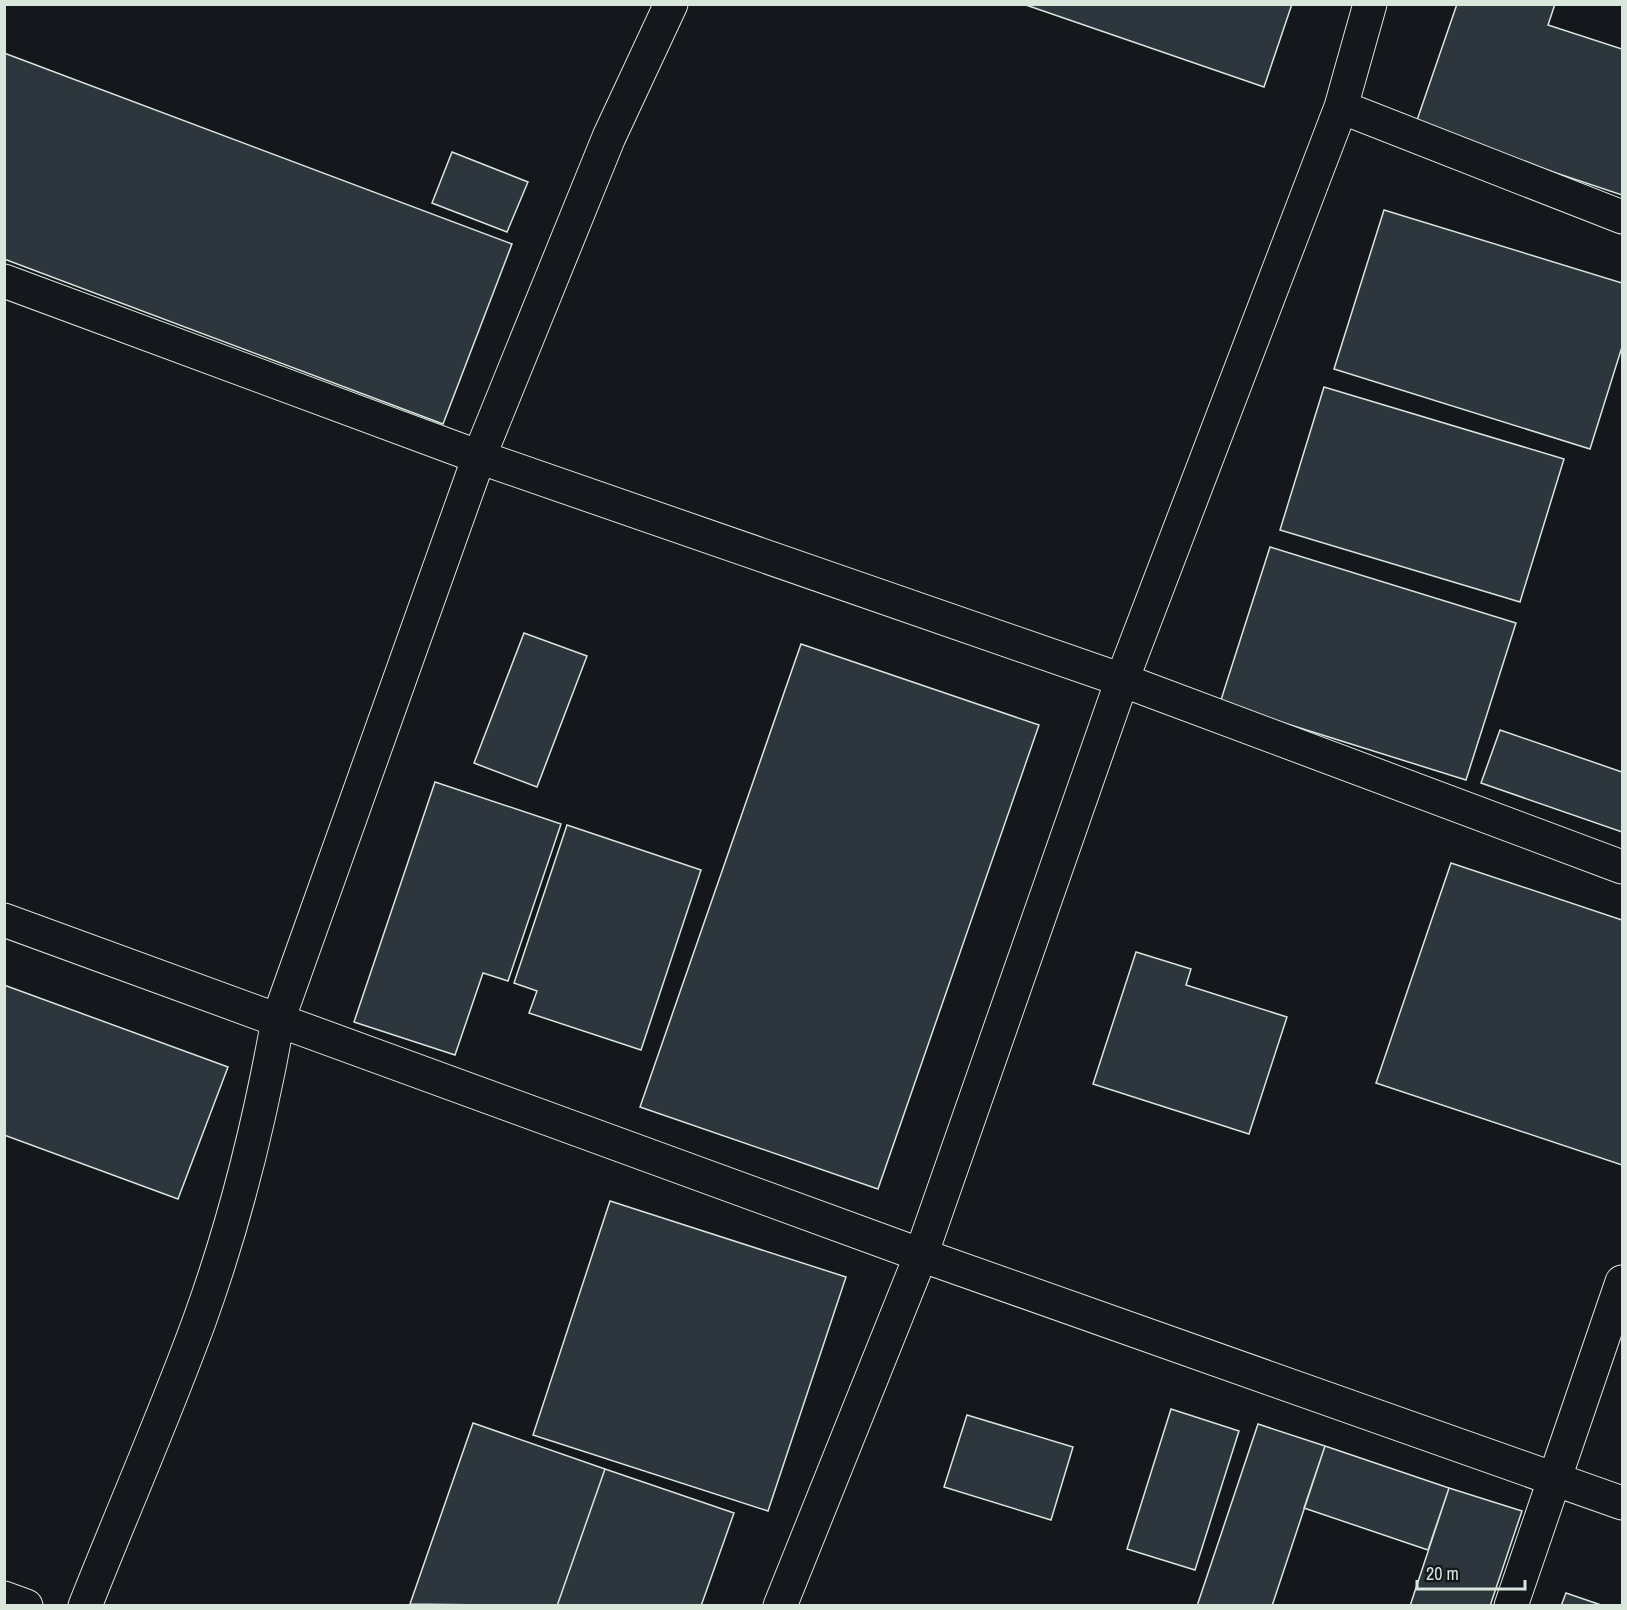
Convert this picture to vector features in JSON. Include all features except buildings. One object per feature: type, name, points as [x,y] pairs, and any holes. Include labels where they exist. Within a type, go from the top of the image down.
[{"type":"street","points":[[85,1605],[201,1318],[246,1169],[265,1091],[278,1020],[479,457],[609,137],[671,4]]},
{"type":"street","points":[[780,1605],[921,1255],[1122,680],[1341,107],[1370,4]]},
{"type":"street","points":[[1341,107],[1623,217]]},
{"type":"street","points":[[4,281],[479,457],[1122,680],[1623,867]]},
{"type":"street","points":[[4,920],[921,1255],[1623,1503]]},
{"type":"street","points":[[1511,1605],[1623,1282]]},
{"type":"street","points":[[4,1598],[26,1605]]}]
